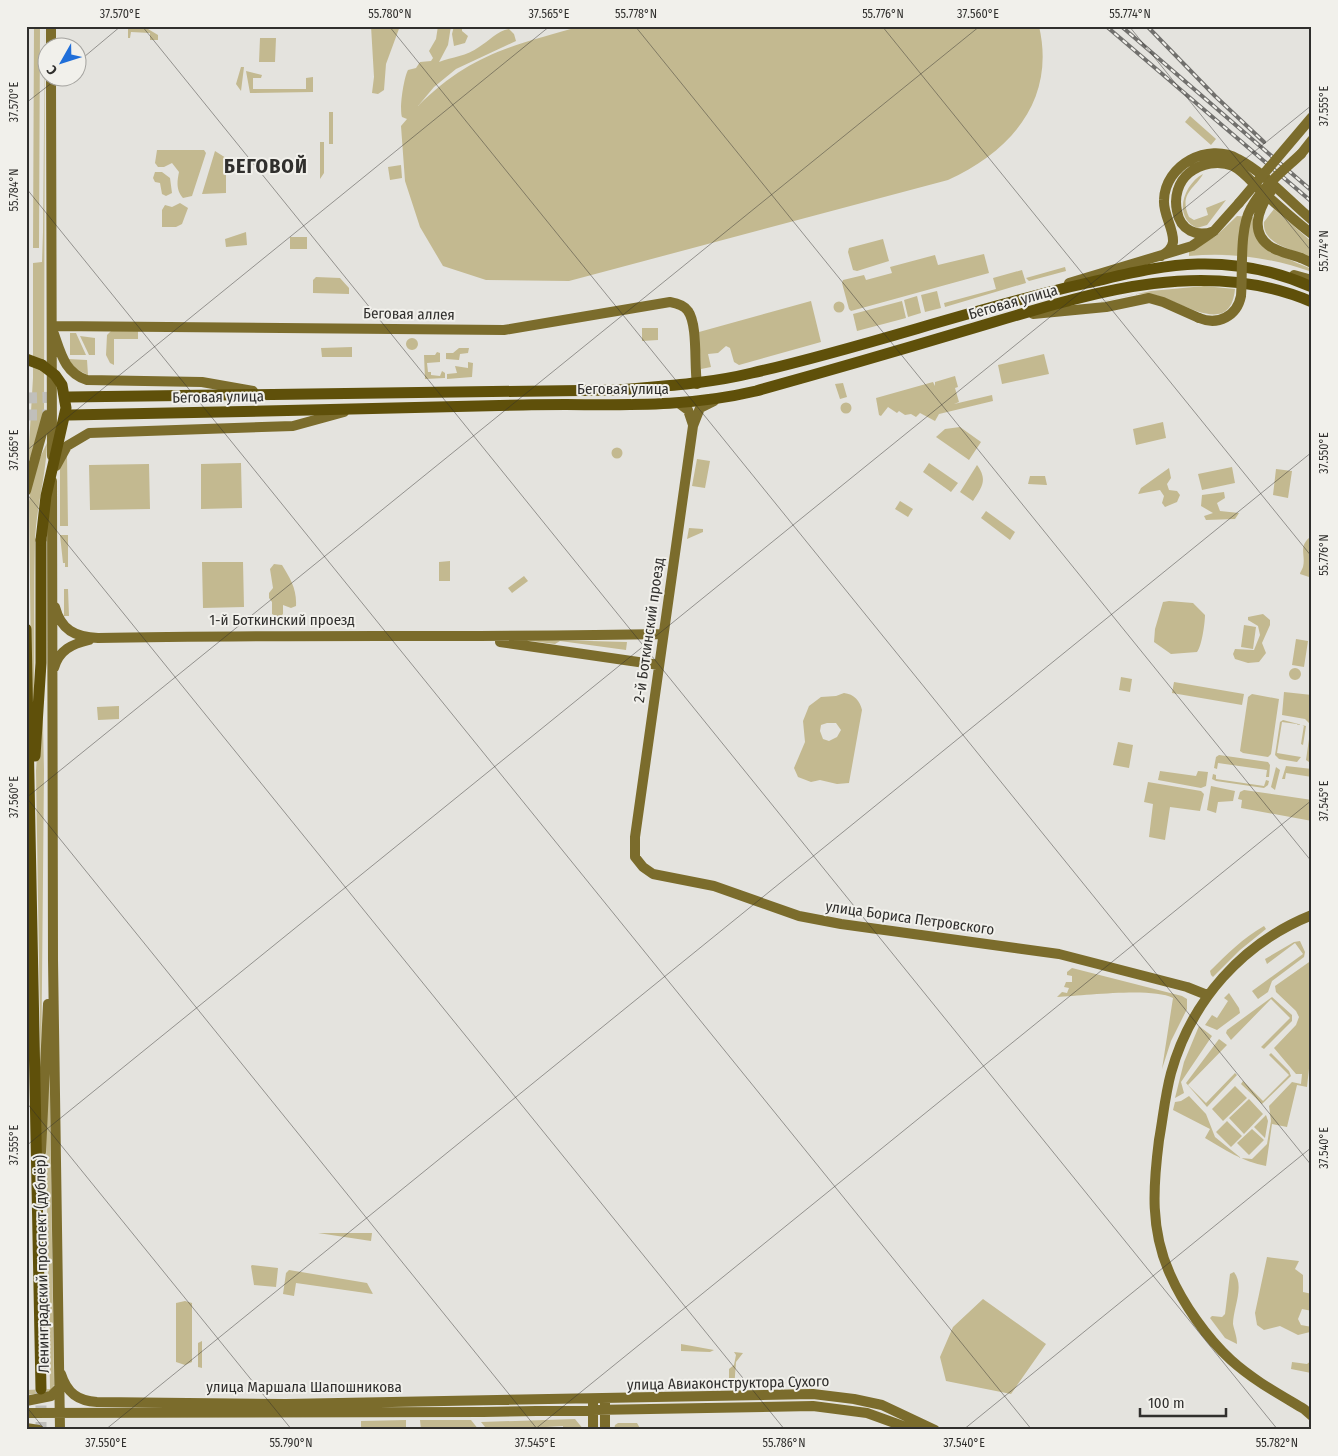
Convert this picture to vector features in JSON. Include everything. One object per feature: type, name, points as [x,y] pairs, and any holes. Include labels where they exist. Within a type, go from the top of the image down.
[{"type":"main road","name":"Беговая улица","points":[[69,397],[617,390],[697,384],[753,373],[1030,296],[1180,265],[1221,264],[1248,268],[1276,274],[1312,287]]},
{"type":"main road","name":"Беговая улица","points":[[69,415],[550,404],[680,404],[717,400],[812,375],[1016,316],[1104,293],[1162,281],[1197,279],[1235,281],[1289,293],[1312,302]]},
{"type":"main road","points":[[26,359],[42,366],[55,375],[62,385],[66,408],[46,496],[41,540],[41,663],[29,825]]},
{"type":"main road","points":[[26,629],[41,1390]]},
{"type":"street","name":"Ленинградский проспект (дублёр)","points":[[51,88],[51,756],[60,1430]]},
{"type":"street","points":[[1030,296],[1192,246],[1214,230],[1312,117]]},
{"type":"street","points":[[1312,140],[1265,200],[1257,224],[1261,237],[1267,244],[1312,263]]},
{"type":"street","points":[[1161,256],[1170,249],[1173,241],[1165,212],[1166,189],[1181,167],[1191,159],[1203,154],[1219,153],[1239,159],[1312,220]]},
{"type":"street","points":[[1016,316],[1106,307],[1145,298],[1163,302],[1199,318],[1211,321],[1222,320],[1237,307],[1241,296],[1246,224],[1250,209],[1260,195],[1300,154]]},
{"type":"street","points":[[1214,230],[1201,234],[1188,230],[1179,220],[1176,205],[1179,188],[1187,175],[1200,167],[1217,163],[1236,168],[1312,234]]},
{"type":"street","points":[[1248,268],[1285,273],[1312,280]]},
{"type":"street","points":[[1289,293],[1312,308]]},
{"type":"street","name":"Беговая аллея","points":[[52,326],[504,330],[670,302],[680,304],[688,311],[692,325],[697,384]]},
{"type":"street","name":"Беговая улица","points":[[52,326],[67,365],[76,376],[87,380],[202,382],[248,391],[300,395]]},
{"type":"street","points":[[26,364],[42,366]]},
{"type":"street","points":[[26,491],[46,421],[52,375]]},
{"type":"street","name":"2-й Боткинский проезд","points":[[635,838],[693,426],[700,408],[717,400]]},
{"type":"street","points":[[680,404],[691,415],[693,426]]},
{"type":"street","points":[[52,484],[61,454],[74,441],[89,433],[293,426],[351,410]]},
{"type":"street","name":"1-й Боткинский проезд","points":[[52,596],[57,616],[68,631],[78,636],[98,638],[369,635],[466,637],[663,634]]},
{"type":"street","name":"1-й Боткинский проезд","points":[[466,637],[658,665]]},
{"type":"street","name":"1-й Боткинский проезд","points":[[51,681],[54,665],[61,653],[76,644],[98,638]]},
{"type":"street","points":[[41,663],[51,756]]},
{"type":"street","name":"улица Бориса Петровского","points":[[635,838],[635,857],[642,867],[653,874],[714,886],[798,916],[842,924],[1059,954],[1187,987],[1208,995]]},
{"type":"street","points":[[1311,1415],[1240,1368],[1216,1345],[1175,1285],[1165,1263],[1156,1229],[1153,1204],[1154,1177],[1170,1075],[1182,1039],[1208,995],[1231,968],[1258,944],[1312,915]]},
{"type":"street","points":[[36,1208],[41,1164],[46,1022],[53,960]]},
{"type":"street","name":"улица Маршала Шапошникова","points":[[59,1358],[63,1379],[68,1389],[78,1399],[86,1401],[286,1404],[576,1404]]},
{"type":"street","points":[[26,1401],[51,1396],[59,1388]]},
{"type":"street","name":"улица Авиаконструктора Сухого","points":[[605,1404],[725,1395],[826,1395],[882,1405],[935,1430]]},
{"type":"street","name":"улица Маршала Шапошникова","points":[[26,1414],[476,1412],[576,1404]]},
{"type":"street","name":"улица Авиаконструктора Сухого","points":[[576,1404],[813,1406],[867,1413],[914,1430]]},
{"type":"street","points":[[593,1404],[594,1430]]},
{"type":"street","points":[[605,1404],[605,1430]]},
{"type":"shaded area","points":[[34,26],[40,26],[40,38],[38,38],[39,248],[33,248]]},
{"type":"shaded area","points":[[128,26],[143,26],[158,35],[158,40],[150,40],[150,33],[131,32],[130,38],[128,38]]},
{"type":"shaded area","points":[[371,26],[400,26],[386,64],[384,90],[378,94],[372,93],[374,77]]},
{"type":"shaded area","points":[[438,26],[451,26],[448,45],[439,62],[470,52],[505,30],[509,29],[514,34],[516,41],[456,69],[434,87],[418,106],[437,88],[475,63],[514,46],[582,26],[1039,26],[1043,52],[1041,77],[1035,99],[1024,120],[992,154],[948,180],[569,281],[486,280],[443,266],[420,227],[405,181],[401,126],[407,119],[402,117],[401,113],[406,74],[408,70],[416,68],[420,62],[431,61],[433,58],[429,51],[436,39]]},
{"type":"shaded area","points":[[454,26],[462,26],[462,31],[468,36],[465,43],[454,46],[452,34]]},
{"type":"shaded area","points":[[260,38],[276,38],[275,62],[259,62]]},
{"type":"shaded area","points":[[241,67],[244,67],[241,91],[236,84]]},
{"type":"shaded area","points":[[246,71],[262,75],[261,78],[253,78],[253,89],[306,89],[306,78],[313,77],[313,92],[250,93]]},
{"type":"shaded area","points":[[45,88],[44,412],[37,444],[28,462],[33,378],[33,263],[42,262]]},
{"type":"shaded area","points":[[329,112],[333,112],[333,144],[329,144]]},
{"type":"shaded area","points":[[1190,116],[1216,139],[1211,145],[1185,122]]},
{"type":"shaded area","points":[[320,142],[324,142],[324,173],[320,179]]},
{"type":"shaded area","points":[[157,150],[204,150],[206,153],[192,196],[183,198],[179,192],[179,172],[172,163],[164,167],[158,167],[155,163]]},
{"type":"shaded area","points":[[215,151],[226,158],[226,193],[202,194]]},
{"type":"shaded area","points":[[401,165],[402,178],[390,180],[388,167]]},
{"type":"shaded area","points":[[155,172],[162,172],[170,178],[172,193],[166,196],[162,194],[160,183],[155,182],[153,178]]},
{"type":"shaded area","points":[[1203,174],[1187,197],[1186,209],[1189,217],[1194,220],[1208,215],[1206,208],[1226,200],[1207,225],[1197,228],[1189,223],[1183,209],[1186,193],[1196,179]]},
{"type":"shaded area","points":[[180,203],[188,208],[182,224],[176,227],[162,227],[162,210],[165,205],[172,207]]},
{"type":"shaded area","points":[[1274,209],[1312,242],[1312,259],[1281,246],[1268,236],[1264,222]]},
{"type":"shaded area","points":[[1237,216],[1253,217],[1254,228],[1258,237],[1265,244],[1273,251],[1312,269],[1312,272],[1252,257],[1221,255],[1189,256],[1189,251],[1216,236]]},
{"type":"shaded area","points":[[246,232],[247,245],[226,247],[225,239]]},
{"type":"shaded area","points":[[290,237],[307,237],[307,249],[290,249]]},
{"type":"shaded area","points":[[883,239],[889,261],[857,271],[853,270],[848,252],[849,248]]},
{"type":"shaded area","points":[[984,254],[989,273],[851,311],[849,309],[842,283],[843,280],[864,275],[866,280],[892,273],[890,267],[935,255],[938,265]]},
{"type":"shaded area","points":[[1065,267],[1066,271],[1029,281],[1026,278]]},
{"type":"shaded area","points":[[1022,270],[1026,283],[945,307],[944,303],[996,289],[993,278]]},
{"type":"shaded area","points":[[316,277],[340,278],[349,288],[349,294],[313,293],[313,280]]},
{"type":"shaded area","points":[[1204,286],[1235,289],[1231,305],[1223,312],[1213,314],[1200,312],[1149,294],[1136,294]]},
{"type":"shaded area","points":[[937,291],[941,308],[925,312],[921,295]]},
{"type":"shaded area","points":[[917,296],[921,313],[908,317],[904,300]]},
{"type":"shaded area","points":[[811,301],[821,342],[739,365],[734,362],[730,348],[726,346],[718,353],[708,354],[711,367],[701,369],[699,332]]},
{"type":"shaded area","points":[[839,301],[845,307],[839,313],[833,307]]},
{"type":"shaded area","points":[[902,301],[906,318],[857,331],[853,314]]},
{"type":"shaded area","points":[[642,328],[658,328],[658,340],[642,341]]},
{"type":"shaded area","points":[[111,331],[138,331],[138,339],[114,339],[114,365],[110,363],[106,355],[107,335]]},
{"type":"shaded area","points":[[70,333],[76,333],[86,355],[70,355]]},
{"type":"shaded area","points":[[80,336],[95,338],[95,355],[89,355]]},
{"type":"shaded area","points":[[410,338],[414,338],[418,344],[414,350],[410,350],[406,346],[406,342]]},
{"type":"shaded area","points":[[352,347],[352,357],[322,357],[321,348]]},
{"type":"shaded area","points":[[459,348],[469,348],[468,353],[460,354],[459,360],[446,359],[446,353],[453,353]]},
{"type":"shaded area","points":[[437,352],[440,353],[440,362],[427,363],[428,372],[431,372],[431,375],[440,376],[442,371],[445,373],[445,378],[425,379],[424,355],[435,355]]},
{"type":"shaded area","points":[[1044,354],[1049,374],[1002,384],[998,365]]},
{"type":"shaded area","points":[[68,359],[87,360],[88,375],[76,369]]},
{"type":"shaded area","points":[[468,362],[473,363],[472,377],[447,379],[447,374],[457,373],[455,366],[468,368]]},
{"type":"shaded area","points":[[955,376],[958,387],[955,388],[959,402],[954,404],[992,395],[993,401],[939,414],[935,421],[920,413],[916,417],[911,414],[905,415],[899,411],[897,413],[888,407],[881,416],[879,415],[876,398],[933,382],[935,386],[935,382]]},
{"type":"shaded area","points":[[843,383],[847,397],[840,399],[835,384]]},
{"type":"shaded area","points":[[846,402],[852,408],[846,414],[840,408]]},
{"type":"shaded area","points":[[1163,422],[1166,438],[1136,445],[1133,429]]},
{"type":"shaded area","points":[[960,427],[981,442],[969,460],[936,437],[945,429]]},
{"type":"shaded area","points":[[47,443],[35,541],[32,747],[29,502],[35,472]]},
{"type":"shaded area","points":[[617,447],[623,453],[617,459],[611,453]]},
{"type":"shaded area","points":[[67,453],[68,526],[60,526],[60,465]]},
{"type":"shaded area","points":[[697,459],[710,461],[705,488],[692,486]]},
{"type":"shaded area","points":[[241,463],[242,508],[201,509],[201,464]]},
{"type":"shaded area","points":[[929,463],[958,483],[951,492],[923,472]]},
{"type":"shaded area","points":[[149,464],[150,509],[90,510],[89,465]]},
{"type":"shaded area","points":[[977,465],[983,479],[979,492],[973,501],[960,492]]},
{"type":"shaded area","points":[[1232,467],[1235,483],[1202,490],[1198,474]]},
{"type":"shaded area","points":[[1169,468],[1171,478],[1167,484],[1169,490],[1177,491],[1180,495],[1177,502],[1165,507],[1162,503],[1164,496],[1160,490],[1138,494],[1141,488]]},
{"type":"shaded area","points":[[1276,469],[1292,471],[1288,498],[1273,495]]},
{"type":"shaded area","points":[[1030,476],[1045,476],[1047,485],[1028,484]]},
{"type":"shaded area","points":[[1224,492],[1225,498],[1217,503],[1220,511],[1239,513],[1235,519],[1206,520],[1204,516],[1213,513],[1201,506],[1202,495]]},
{"type":"shaded area","points":[[900,501],[913,509],[908,517],[895,509]]},
{"type":"shaded area","points":[[986,511],[1015,532],[1010,540],[981,518]]},
{"type":"shaded area","points":[[1312,524],[1312,578],[1300,574],[1304,563],[1303,548],[1310,537]]},
{"type":"shaded area","points":[[689,528],[703,529],[703,532],[687,539]]},
{"type":"shaded area","points":[[60,535],[68,535],[68,567],[65,567],[65,563],[63,563]]},
{"type":"shaded area","points":[[450,561],[450,581],[439,581],[439,562]]},
{"type":"shaded area","points":[[202,562],[243,562],[244,607],[203,608]]},
{"type":"shaded area","points":[[274,564],[282,565],[288,574],[296,600],[296,606],[291,608],[283,605],[283,614],[279,618],[272,614],[272,602],[269,598],[269,593],[273,588],[270,569]]},
{"type":"shaded area","points":[[524,576],[528,581],[512,593],[508,588]]},
{"type":"shaded area","points":[[64,589],[68,589],[69,616],[64,616]]},
{"type":"shaded area","points":[[1163,602],[1193,603],[1205,615],[1202,640],[1197,652],[1171,654],[1154,642],[1155,629]]},
{"type":"shaded area","points":[[1263,614],[1270,620],[1270,625],[1262,643],[1266,653],[1259,662],[1248,663],[1235,659],[1233,654],[1235,649],[1254,650],[1260,635],[1258,626],[1248,620],[1248,617]]},
{"type":"shaded area","points":[[1244,625],[1256,627],[1253,649],[1241,647]]},
{"type":"shaded area","points":[[515,639],[627,642],[626,650],[560,641],[555,644]]},
{"type":"shaded area","points":[[1296,639],[1308,641],[1304,667],[1292,665]]},
{"type":"shaded area","points":[[1297,668],[1300,669],[1300,679],[1293,680],[1290,679],[1289,672],[1290,669]]},
{"type":"shaded area","points":[[1121,677],[1132,679],[1130,692],[1119,690]]},
{"type":"shaded area","points":[[42,679],[44,770],[41,1089],[36,771]]},
{"type":"shaded area","points":[[1174,682],[1244,694],[1242,705],[1172,693]]},
{"type":"shaded area","points":[[1284,692],[1312,695],[1312,764],[1306,760],[1311,725],[1305,719],[1282,715]]},
{"type":"shaded area","points":[[844,693],[854,696],[862,710],[849,783],[837,784],[820,780],[811,782],[798,777],[794,768],[805,742],[803,721],[809,706],[821,697],[836,696]],"holes":[[[836,723],[841,730],[837,737],[829,741],[823,739],[820,731],[821,725]]]},
{"type":"shaded area","points":[[1252,694],[1279,699],[1271,754],[1268,757],[1240,751],[1248,697]]},
{"type":"shaded area","points":[[119,706],[119,719],[98,720],[97,707]]},
{"type":"shaded area","points":[[1283,720],[1300,724],[1282,722],[1277,753],[1301,757],[1297,762],[1279,759],[1275,755],[1280,722]]},
{"type":"shaded area","points":[[1304,725],[1306,726],[1303,745],[1301,744]]},
{"type":"shaded area","points":[[1118,742],[1133,745],[1129,768],[1113,765]]},
{"type":"shaded area","points":[[1219,755],[1268,762],[1270,765],[1269,777],[1266,777],[1267,770],[1218,763],[1217,769],[1214,768],[1216,757]]},
{"type":"shaded area","points":[[1286,766],[1312,769],[1312,777],[1286,773],[1285,779],[1282,779]]},
{"type":"shaded area","points":[[1276,767],[1280,770],[1275,790],[1271,787]]},
{"type":"shaded area","points":[[1160,771],[1196,776],[1198,771],[1208,772],[1206,786],[1201,788],[1158,780]]},
{"type":"shaded area","points":[[1213,774],[1216,775],[1216,779],[1264,786],[1266,780],[1269,781],[1268,785],[1264,788],[1216,781],[1212,779]]},
{"type":"shaded area","points":[[1148,782],[1201,791],[1204,794],[1200,811],[1170,807],[1165,840],[1149,837],[1153,804],[1144,802]]},
{"type":"shaded area","points":[[1211,786],[1235,791],[1233,801],[1218,802],[1216,813],[1207,810]]},
{"type":"shaded area","points":[[1244,790],[1312,800],[1312,821],[1241,808],[1242,800],[1238,799],[1240,792]]},
{"type":"shaded area","points":[[1264,926],[1266,929],[1240,950],[1213,977],[1211,975],[1210,971],[1229,952]]},
{"type":"shaded area","points":[[1300,941],[1305,952],[1304,957],[1272,981],[1268,992],[1258,999],[1252,991],[1303,954],[1295,943],[1267,964],[1265,959],[1294,942]]},
{"type":"shaded area","points":[[1312,960],[1312,1041],[1307,1087],[1297,1085],[1287,1127],[1272,1124],[1266,1166],[1241,1158],[1252,1159],[1267,1144],[1271,1121],[1269,1106],[1292,1082],[1301,1084],[1302,1074],[1296,1074],[1274,1048],[1296,1025],[1299,1017],[1296,1011],[1276,992],[1275,986]]},
{"type":"shaded area","points":[[1072,968],[1182,996],[1187,999],[1187,1009],[1171,1041],[1162,1069],[1173,998],[1149,993],[1057,997],[1062,992],[1067,993],[1069,988],[1064,987],[1066,982],[1072,982],[1072,976],[1067,975],[1067,972]]},
{"type":"shaded area","points":[[1229,993],[1239,1008],[1240,1013],[1217,1030],[1205,1025],[1212,1015],[1217,1018],[1228,1001],[1224,998]]},
{"type":"shaded area","points":[[1272,997],[1292,1015],[1292,1021],[1264,1049],[1261,1047],[1290,1018],[1271,999],[1231,1040],[1226,1033],[1227,1030]]},
{"type":"shaded area","points":[[1199,1026],[1212,1036],[1181,1082],[1184,1093],[1175,1098],[1184,1062]]},
{"type":"shaded area","points":[[49,1032],[54,1385],[50,1392],[26,1395],[26,1390],[50,1389],[46,1138]]},
{"type":"shaded area","points":[[1219,1039],[1227,1045],[1188,1085],[1206,1103],[1235,1073],[1237,1075],[1207,1107],[1186,1083]]},
{"type":"shaded area","points":[[1271,1053],[1289,1071],[1291,1076],[1262,1104],[1241,1084],[1243,1081],[1263,1101],[1289,1075],[1269,1055]]},
{"type":"shaded area","points":[[1235,1086],[1247,1098],[1223,1121],[1212,1109]]},
{"type":"shaded area","points":[[1189,1096],[1206,1114],[1215,1137],[1241,1158],[1205,1138],[1210,1129],[1173,1110],[1175,1102]]},
{"type":"shaded area","points":[[1249,1099],[1263,1114],[1244,1134],[1229,1118]]},
{"type":"shaded area","points":[[1266,1115],[1268,1121],[1265,1138],[1254,1127]]},
{"type":"shaded area","points":[[1227,1121],[1242,1136],[1231,1147],[1216,1132]]},
{"type":"shaded area","points":[[1252,1129],[1264,1140],[1249,1155],[1237,1143]]},
{"type":"shaded area","points":[[318,1233],[372,1233],[371,1241]]},
{"type":"shaded area","points":[[1267,1257],[1299,1261],[1295,1269],[1303,1275],[1303,1292],[1312,1294],[1312,1311],[1302,1309],[1298,1319],[1301,1325],[1312,1327],[1310,1332],[1298,1335],[1280,1326],[1264,1330],[1257,1325],[1255,1313]]},
{"type":"shaded area","points":[[252,1265],[278,1268],[276,1287],[254,1285]]},
{"type":"shaded area","points":[[289,1270],[367,1283],[373,1294],[296,1283],[294,1296],[283,1294],[286,1273]]},
{"type":"shaded area","points":[[1234,1272],[1239,1290],[1233,1318],[1237,1344],[1225,1338],[1210,1318],[1212,1316],[1222,1317],[1225,1314],[1230,1274]]},
{"type":"shaded area","points":[[983,1299],[1046,1344],[1011,1394],[946,1381],[940,1357],[953,1327]]},
{"type":"shaded area","points":[[185,1301],[192,1303],[192,1362],[185,1365],[176,1362],[176,1303]]},
{"type":"shaded area","points":[[202,1341],[202,1368],[198,1367],[198,1343]]},
{"type":"shaded area","points":[[681,1344],[714,1350],[710,1352],[681,1351]]},
{"type":"shaded area","points":[[734,1352],[743,1353],[736,1362],[734,1389],[729,1389],[729,1369],[734,1365],[736,1355]]},
{"type":"shaded area","points":[[1312,1360],[1311,1373],[1291,1369],[1292,1362],[1307,1364]]},
{"type":"shaded area","points":[[575,1419],[584,1430],[563,1430],[563,1426],[497,1430],[497,1427],[485,1427],[481,1422]]},
{"type":"shaded area","points":[[406,1420],[406,1428],[361,1430],[361,1421]]},
{"type":"shaded area","points":[[420,1420],[471,1420],[479,1430],[421,1430]]},
{"type":"shaded area","points":[[618,1423],[637,1423],[641,1430],[614,1430],[615,1425]]},
{"type":"tunnel","points":[[26,398],[62,397]]},
{"type":"tunnel","points":[[26,415],[57,415]]},
{"type":"tunnel","points":[[41,1389],[41,1430]]},
{"type":"railway","points":[[1106,26],[1312,202]]},
{"type":"railway","points":[[1121,26],[1312,191]]},
{"type":"railway","points":[[1147,26],[1215,96],[1264,142]]},
{"type":"district","name":"БЕГОВОЙ","points":[[266,166]]}]
